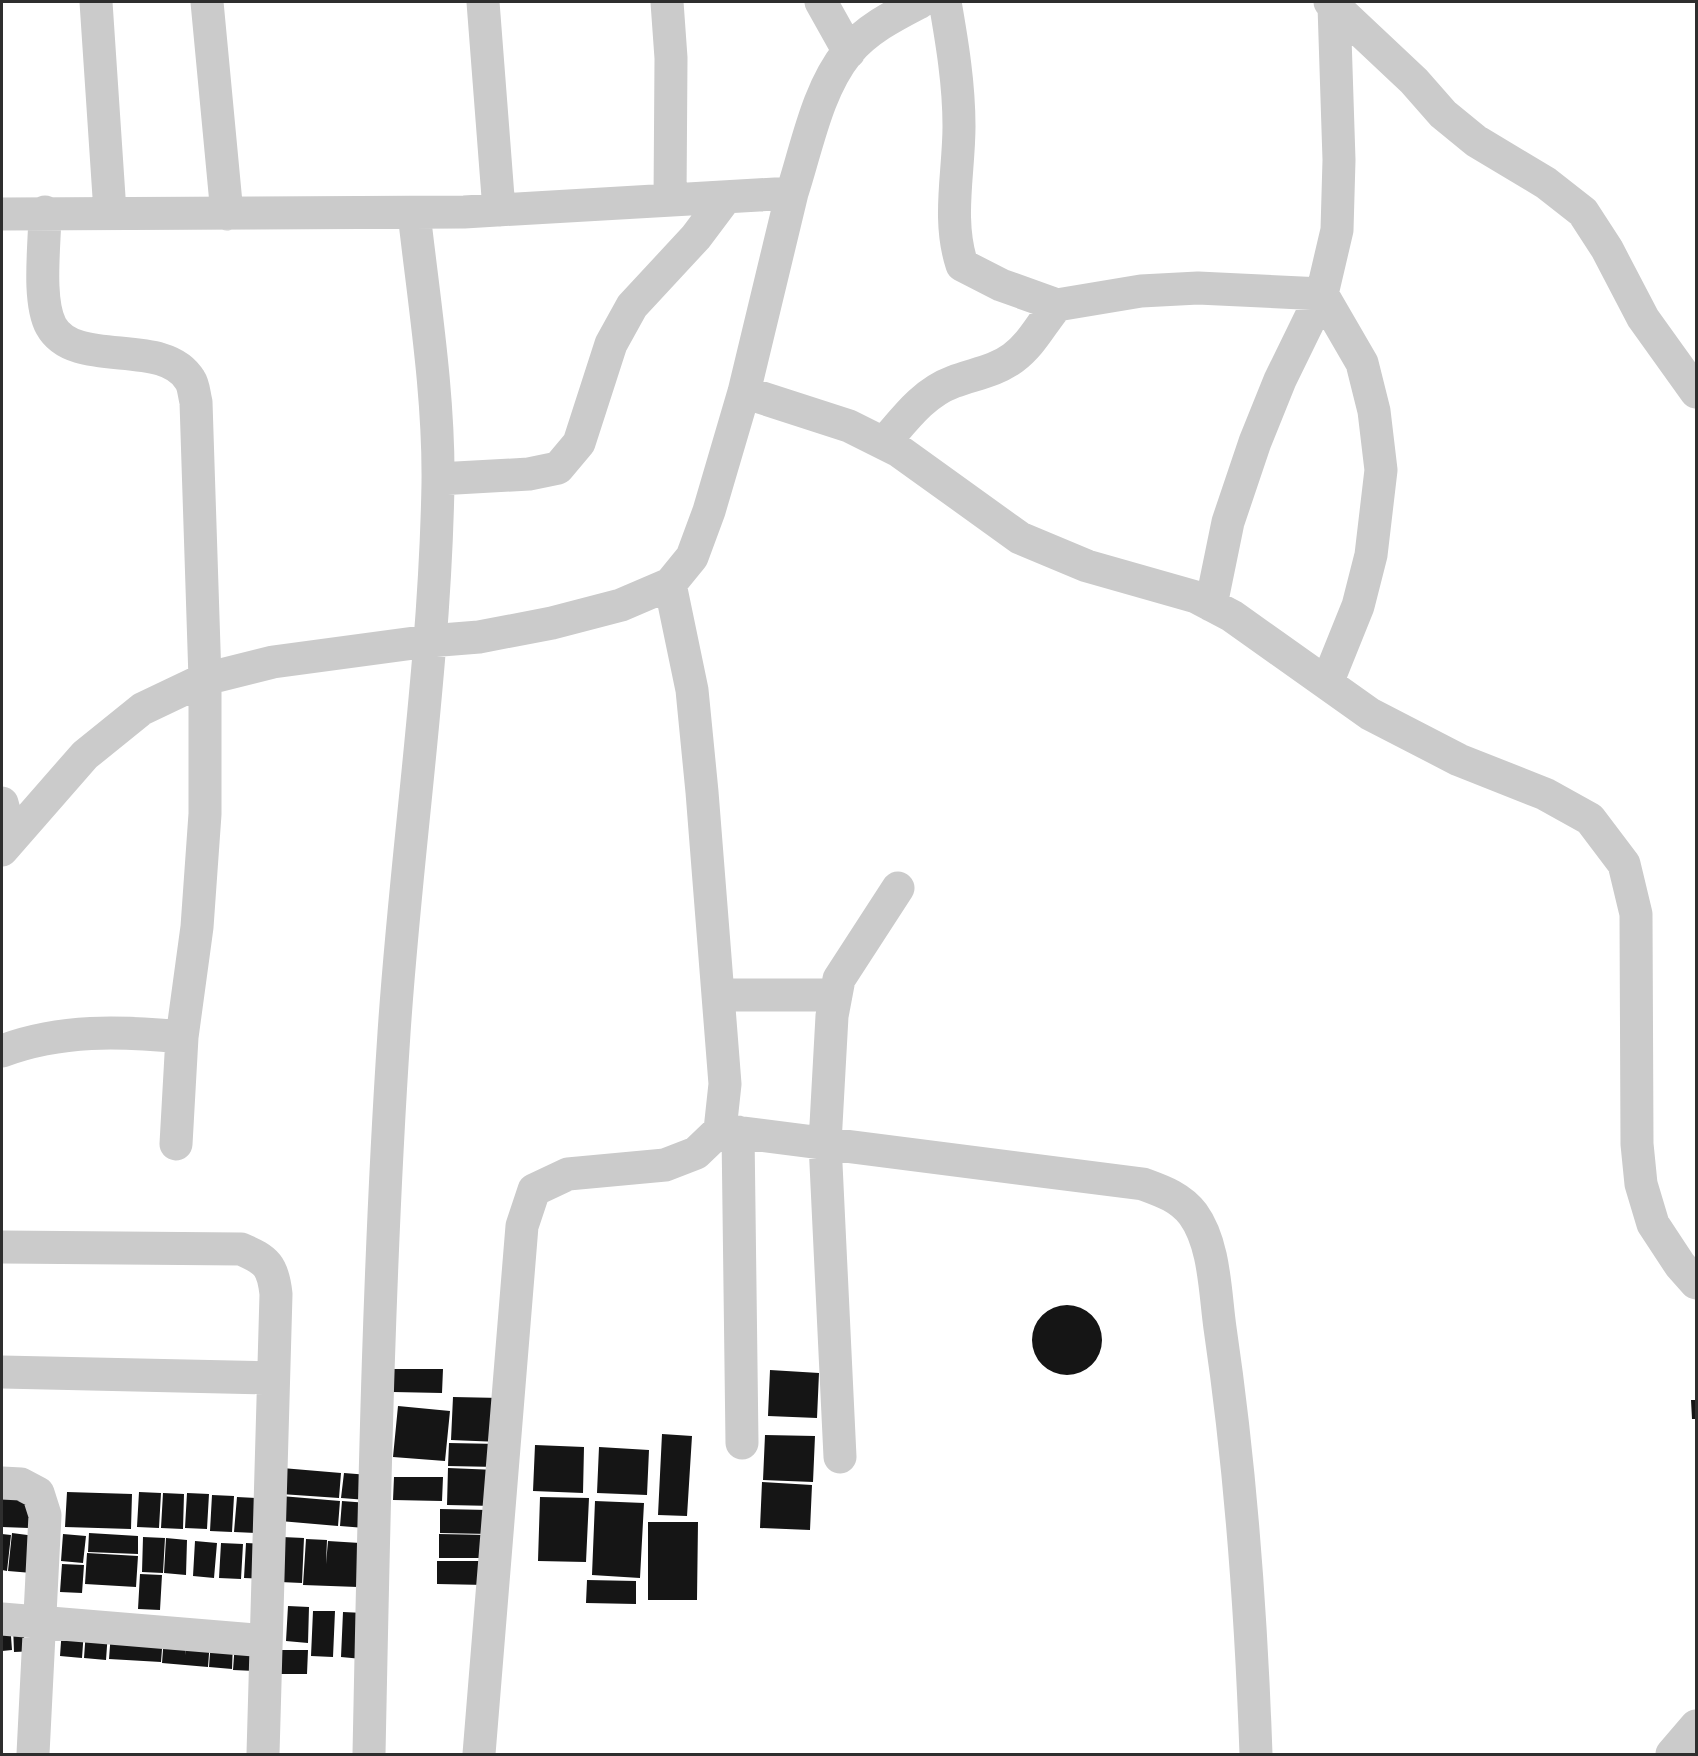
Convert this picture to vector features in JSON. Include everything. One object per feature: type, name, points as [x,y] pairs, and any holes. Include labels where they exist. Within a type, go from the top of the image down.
[{"type":"street","points":[[96,2],[110,212]]},
{"type":"street","points":[[207,2],[227,214]]},
{"type":"street","points":[[483,2],[499,210]]},
{"type":"street","points":[[667,2],[671,58],[670,200]]},
{"type":"street","points":[[821,2],[849,52]]},
{"type":"street","points":[[6,844],[85,755],[142,709],[205,679],[273,662],[429,641],[479,637],[552,623],[621,605],[670,584],[692,557],[709,511],[744,392],[792,194],[826,90],[849,52],[881,22],[920,2]]},
{"type":"street","points":[[945,2],[953,48],[959,126],[954,212],[955,244],[962,265],[1001,285],[1057,305],[1141,291],[1187,288],[1323,294]]},
{"type":"street","points":[[1211,605],[1228,522],[1255,442],[1280,380],[1323,294],[1337,230],[1339,160],[1332,4]]},
{"type":"street","points":[[1332,4],[1414,81],[1443,114],[1476,141],[1546,183],[1583,212],[1607,249],[1643,318],[1696,392]]},
{"type":"street","points":[[2,214],[45,212],[414,213],[792,194]]},
{"type":"street","points":[[438,479],[529,474],[558,468],[579,442],[611,344],[632,306],[696,237],[726,197]]},
{"type":"street","points":[[45,212],[45,299],[51,325],[60,338],[74,345],[163,360],[181,368],[192,382],[196,402],[205,679],[205,814],[197,927],[182,1037],[176,1144]]},
{"type":"street","points":[[369,1755],[378,1326],[387,1132],[398,972],[429,641],[438,479],[435,409],[414,213]]},
{"type":"street","points":[[1323,294],[1362,363],[1374,411],[1381,471],[1371,555],[1358,606],[1327,683]]},
{"type":"street","points":[[884,443],[929,395],[951,382],[988,372],[1011,360],[1032,342],[1043,322],[1057,305]]},
{"type":"street","points":[[744,392],[849,426],[884,443],[899,451],[1020,538],[1087,566],[1196,597],[1232,616],[1370,714],[1459,760],[1545,794],[1590,819],[1624,864],[1636,914],[1637,1144],[1641,1184],[1653,1224],[1680,1266],[1696,1282]]},
{"type":"street","points":[[670,584],[692,690],[718,995],[729,1131],[742,1443]]},
{"type":"street","points":[[2,803],[6,844]]},
{"type":"street","points":[[840,1457],[825,1143],[828,1058],[839,978],[898,888]]},
{"type":"street","points":[[718,995],[836,995]]},
{"type":"street","points":[[2,1051],[26,1042],[76,1033],[124,1032],[182,1037]]},
{"type":"street","points":[[479,1755],[522,1226],[534,1190],[568,1174],[665,1165],[696,1153],[729,1131],[1143,1184],[1174,1196],[1194,1215],[1208,1249],[1236,1437],[1251,1611],[1256,1755]]},
{"type":"street","points":[[2,1247],[241,1249],[261,1257],[274,1273],[276,1294],[263,1755]]},
{"type":"street","points":[[2,1372],[273,1378]]},
{"type":"street","points":[[2,1483],[21,1484],[38,1493],[45,1515],[33,1755]]},
{"type":"street","points":[[2,1619],[266,1641]]},
{"type":"street","points":[[1672,1755],[1696,1726]]},
{"type":"building","points":[[1067,1305],[1080,1308],[1092,1315],[1099,1327],[1102,1340],[1099,1353],[1092,1365],[1080,1372],[1067,1375],[1054,1372],[1042,1365],[1035,1353],[1032,1340],[1035,1327],[1042,1315],[1054,1308]]},
{"type":"building","points":[[394,1369],[443,1369],[442,1393],[393,1392]]},
{"type":"building","points":[[770,1370],[819,1373],[817,1418],[768,1416]]},
{"type":"building","points":[[453,1397],[501,1398],[500,1442],[451,1440]]},
{"type":"building","points":[[1691,1400],[1696,1400],[1696,1419],[1692,1419]]},
{"type":"building","points":[[398,1406],[450,1411],[445,1461],[393,1457]]},
{"type":"building","points":[[662,1434],[692,1436],[687,1516],[658,1515]]},
{"type":"building","points":[[765,1435],[815,1436],[813,1482],[763,1480]]},
{"type":"building","points":[[449,1443],[498,1444],[497,1467],[448,1466]]},
{"type":"building","points":[[535,1445],[584,1447],[583,1493],[533,1491]]},
{"type":"building","points":[[599,1447],[649,1450],[647,1495],[597,1493]]},
{"type":"building","points":[[282,1468],[341,1473],[339,1498],[281,1494]]},
{"type":"building","points":[[448,1468],[496,1470],[495,1506],[447,1505]]},
{"type":"building","points":[[344,1473],[369,1475],[367,1500],[341,1498]]},
{"type":"building","points":[[394,1477],[443,1477],[442,1501],[393,1500]]},
{"type":"building","points":[[762,1482],[812,1485],[810,1530],[760,1528]]},
{"type":"building","points":[[67,1492],[132,1494],[131,1529],[65,1527]]},
{"type":"building","points":[[139,1492],[161,1493],[159,1528],[137,1527]]},
{"type":"building","points":[[2,1493],[31,1494],[29,1528],[2,1527]]},
{"type":"building","points":[[163,1493],[184,1494],[183,1529],[161,1528]]},
{"type":"building","points":[[187,1493],[209,1494],[207,1529],[185,1528]]},
{"type":"building","points":[[212,1495],[234,1496],[232,1532],[210,1531]]},
{"type":"building","points":[[281,1496],[340,1501],[338,1526],[280,1521]]},
{"type":"building","points":[[237,1497],[258,1498],[256,1533],[234,1532]]},
{"type":"building","points":[[540,1497],[589,1498],[586,1562],[538,1561]]},
{"type":"building","points":[[342,1501],[368,1503],[365,1528],[340,1526]]},
{"type":"building","points":[[595,1501],[644,1503],[640,1578],[592,1575]]},
{"type":"building","points":[[440,1509],[489,1510],[489,1534],[440,1533]]},
{"type":"building","points":[[648,1522],[698,1522],[697,1600],[648,1600]]},
{"type":"building","points":[[12,1533],[35,1536],[32,1573],[8,1571]]},
{"type":"building","points":[[89,1533],[138,1536],[138,1554],[88,1552]]},
{"type":"building","points":[[2,1534],[11,1535],[7,1571],[2,1570]]},
{"type":"building","points":[[63,1534],[86,1536],[83,1563],[61,1561]]},
{"type":"building","points":[[439,1534],[488,1535],[487,1558],[439,1558]]},
{"type":"building","points":[[143,1537],[165,1538],[163,1573],[142,1572]]},
{"type":"building","points":[[282,1537],[304,1538],[302,1583],[280,1582]]},
{"type":"building","points":[[166,1538],[187,1540],[186,1575],[164,1573]]},
{"type":"building","points":[[306,1539],[327,1540],[326,1564],[328,1541],[360,1543],[358,1587],[303,1585]]},
{"type":"building","points":[[195,1541],[217,1543],[214,1578],[193,1576]]},
{"type":"building","points":[[221,1543],[243,1544],[241,1579],[219,1578]]},
{"type":"building","points":[[246,1543],[267,1544],[265,1579],[244,1578]]},
{"type":"building","points":[[87,1553],[138,1556],[136,1587],[85,1584]]},
{"type":"building","points":[[437,1561],[486,1561],[486,1585],[437,1584]]},
{"type":"building","points":[[62,1564],[84,1565],[82,1593],[60,1592]]},
{"type":"building","points":[[140,1574],[162,1575],[160,1610],[138,1609]]},
{"type":"building","points":[[587,1580],[636,1581],[636,1604],[586,1603]]},
{"type":"building","points":[[288,1606],[309,1607],[308,1643],[286,1641]]},
{"type":"building","points":[[313,1611],[335,1611],[333,1657],[311,1656]]},
{"type":"building","points":[[343,1612],[364,1613],[362,1659],[341,1657]]},
{"type":"building","points":[[2,1623],[10,1623],[12,1650],[2,1651]]},
{"type":"building","points":[[13,1625],[36,1651],[14,1652]]},
{"type":"building","points":[[62,1628],[84,1630],[82,1658],[60,1656]]},
{"type":"building","points":[[86,1630],[108,1632],[106,1660],[84,1658]]},
{"type":"building","points":[[111,1632],[163,1636],[161,1662],[109,1659]]},
{"type":"building","points":[[164,1636],[186,1638],[185,1655],[187,1638],[210,1640],[208,1667],[162,1663]]},
{"type":"building","points":[[211,1640],[233,1642],[232,1669],[209,1667]]},
{"type":"building","points":[[235,1642],[258,1643],[255,1671],[233,1670]]},
{"type":"building","points":[[281,1650],[308,1650],[307,1674],[280,1674]]}]
